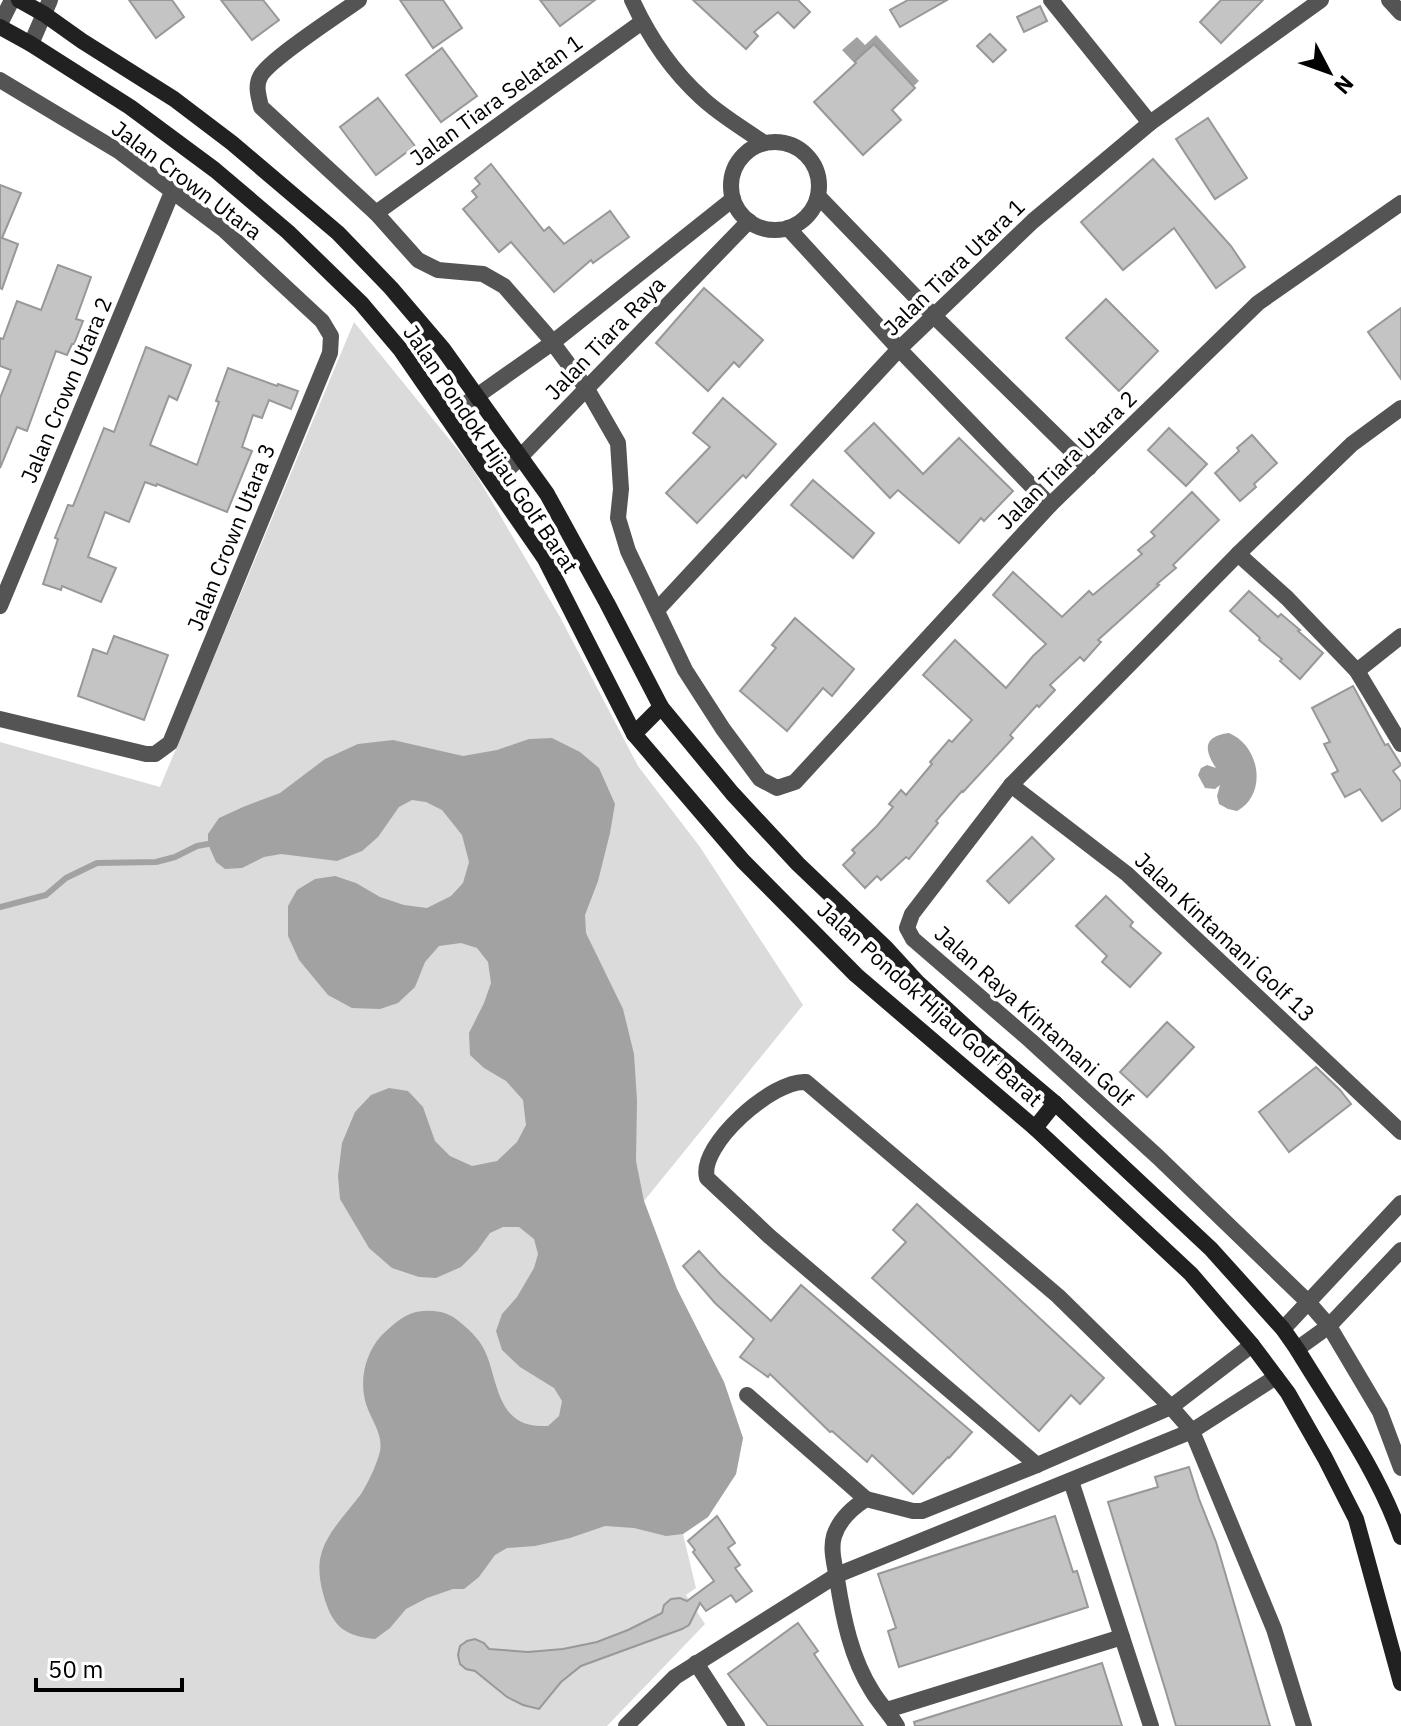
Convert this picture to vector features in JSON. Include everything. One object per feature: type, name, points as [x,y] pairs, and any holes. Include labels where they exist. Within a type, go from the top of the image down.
[{"type":"street","points":[[0,26],[12,0]]},
{"type":"street","name":"Jalan Pondok Hijau Golf Barat","points":[[19,0],[47,7],[82,41],[174,99],[282,184],[338,233],[391,288],[443,349],[547,494],[661,707],[732,793],[798,864],[968,1029],[1055,1103],[1211,1249],[1283,1329],[1376,1479],[1401,1537]]},
{"type":"street","points":[[359,0],[263,71],[257,88],[261,107],[376,213],[418,260],[438,270],[483,274],[504,286],[552,343],[587,389],[618,443],[621,489],[618,518],[628,551],[657,610]]},
{"type":"street","points":[[632,0],[642,22],[670,65],[703,100],[764,143]]},
{"type":"street","points":[[1051,0],[1150,123]]},
{"type":"street","points":[[1389,0],[1401,13]]},
{"type":"street","name":"Jalan Tiara Utara 1","points":[[657,610],[899,349],[1033,221],[1150,123],[1310,3]]},
{"type":"street","points":[[31,44],[47,7]]},
{"type":"street","name":"Jalan Tiara Selatan 1","points":[[376,213],[642,22]]},
{"type":"street","name":"Jalan Pondok Hijau Golf Barat","points":[[0,26],[130,107],[215,170],[288,232],[361,303],[400,349],[545,559],[634,734],[743,861],[856,975],[1035,1128],[1191,1274],[1252,1345],[1288,1393],[1356,1519],[1396,1649],[1401,1683]]},
{"type":"street","name":"Jalan Crown Utara","points":[[0,80],[120,152],[223,229],[322,321],[331,336]]},
{"type":"street","points":[[764,143],[794,145],[815,166],[819,181],[818,196],[812,210],[788,228],[774,230],[749,221],[733,199],[733,172],[739,160],[750,149],[764,143]]},
{"type":"street","name":"Jalan Crown Utara 2","points":[[0,606],[172,192]]},
{"type":"street","points":[[818,196],[934,316],[1089,468]]},
{"type":"street","name":"Jalan Tiara Raya","points":[[447,417],[552,343],[733,199]]},
{"type":"street","name":"Jalan Tiara Utara 2","points":[[657,610],[685,670],[760,779],[777,788],[795,782],[1050,505],[1258,303],[1401,203]]},
{"type":"street","name":"Jalan Tiara Raya","points":[[494,484],[749,221]]},
{"type":"street","points":[[788,228],[899,349],[1050,505]]},
{"type":"street","name":"Jalan Crown Utara 3","points":[[0,719],[146,754],[155,754],[170,743],[330,353],[331,336]]},
{"type":"street","name":"Jalan Raya Kintamani Golf","points":[[1401,408],[1352,444],[1238,554],[1011,785],[912,914],[907,928],[913,939],[1158,1157],[1308,1302],[1329,1326],[1380,1412],[1401,1468]]},
{"type":"street","points":[[1238,554],[1287,598],[1357,671],[1401,744]]},
{"type":"street","points":[[1357,671],[1401,636]]},
{"type":"street","points":[[634,734],[661,707]]},
{"type":"street","name":"Jalan Kintamani Golf 13","points":[[1011,785],[1127,874],[1401,1132]]},
{"type":"street","points":[[1037,1465],[757,1226],[707,1178],[705,1171],[713,1150],[751,1108],[780,1088],[797,1081],[806,1082],[1058,1296],[1171,1407],[1192,1431],[1274,1629],[1304,1726]]},
{"type":"street","points":[[1035,1128],[1055,1103]]},
{"type":"street","points":[[1283,1329],[1401,1203]]},
{"type":"street","points":[[1297,1349],[1329,1326],[1401,1250]]},
{"type":"street","points":[[747,1395],[866,1499],[922,1511],[1171,1407],[1252,1345]]},
{"type":"street","points":[[626,1726],[675,1677],[837,1575],[1192,1431],[1276,1377]]},
{"type":"street","points":[[1071,1481],[1151,1726]]},
{"type":"street","points":[[866,1499],[844,1517],[832,1545],[844,1620],[859,1665],[872,1692],[897,1726]]},
{"type":"street","points":[[887,1710],[1122,1637]]},
{"type":"street","points":[[696,1663],[737,1726]]},
{"type":"shaded area","points":[[876,35],[919,81],[894,105],[842,50],[857,37],[865,45]]},
{"type":"shaded area","points":[[354,322],[471,466],[560,617],[638,766],[700,847],[803,1005],[644,1201],[677,1289],[724,1382],[743,1438],[736,1474],[708,1517],[683,1534],[696,1588],[686,1595],[705,1624],[607,1726],[0,1726],[0,742],[160,787]]},
{"type":"shaded area","points":[[1229,733],[1248,748],[1256,770],[1253,793],[1237,811],[1219,804],[1217,796],[1220,785],[1215,789],[1205,788],[1198,775],[1201,768],[1207,765],[1216,768],[1209,755],[1210,740]]},
{"type":"shaded area","points":[[552,738],[580,752],[599,768],[615,804],[598,881],[585,915],[586,933],[623,1009],[634,1054],[636,1161],[644,1201],[677,1289],[724,1382],[743,1438],[736,1474],[708,1517],[683,1534],[666,1536],[634,1528],[605,1526],[535,1546],[507,1548],[495,1555],[479,1577],[464,1589],[453,1589],[427,1598],[406,1609],[390,1628],[375,1639],[366,1638],[344,1630],[334,1620],[323,1591],[319,1567],[328,1538],[361,1494],[379,1455],[379,1435],[366,1404],[363,1386],[367,1359],[375,1343],[397,1322],[411,1314],[428,1311],[446,1313],[479,1342],[511,1415],[529,1425],[548,1426],[559,1416],[562,1401],[554,1388],[520,1367],[502,1350],[496,1331],[502,1314],[517,1297],[534,1268],[538,1254],[534,1239],[519,1227],[503,1227],[490,1233],[461,1267],[436,1278],[419,1277],[392,1268],[369,1248],[340,1199],[338,1176],[342,1143],[355,1112],[371,1095],[389,1088],[408,1091],[423,1107],[435,1141],[450,1156],[472,1166],[497,1161],[517,1142],[526,1125],[523,1100],[506,1081],[470,1055],[469,1033],[491,983],[488,962],[477,948],[461,943],[439,946],[425,962],[415,987],[398,1003],[380,1009],[352,1008],[328,995],[299,960],[288,936],[288,906],[297,890],[315,879],[335,876],[356,883],[380,897],[427,908],[451,896],[463,883],[469,862],[462,835],[442,810],[426,802],[412,800],[399,807],[378,837],[362,851],[337,861],[281,854],[264,857],[242,868],[225,869],[216,862],[208,844],[208,834],[219,818],[280,793],[325,759],[358,744],[393,740],[463,756],[497,750],[529,739]]},
{"type":"building","points":[[129,0],[172,0],[184,17],[156,38]]},
{"type":"building","points":[[221,0],[263,0],[279,20],[252,40]]},
{"type":"building","points":[[400,0],[443,0],[462,28],[433,48]]},
{"type":"building","points":[[540,0],[595,0],[560,26]]},
{"type":"building","points":[[693,0],[798,0],[810,12],[794,28],[778,12],[754,32],[758,36],[746,49]]},
{"type":"building","points":[[908,0],[947,0],[900,27],[890,10]]},
{"type":"building","points":[[1221,0],[1263,0],[1221,43],[1200,22]]},
{"type":"building","points":[[1040,6],[1047,21],[1024,32],[1017,17]]},
{"type":"building","points":[[990,34],[1006,50],[993,62],[977,46]]},
{"type":"building","points":[[874,44],[915,88],[892,110],[901,120],[863,155],[814,102]]},
{"type":"building","points":[[442,48],[477,96],[441,122],[406,75]]},
{"type":"building","points":[[378,98],[415,146],[376,175],[340,127]]},
{"type":"building","points":[[1208,118],[1247,178],[1215,199],[1176,139]]},
{"type":"building","points":[[1153,159],[1231,246],[1245,267],[1216,288],[1174,228],[1123,270],[1081,222]]},
{"type":"building","points":[[491,164],[544,231],[549,227],[564,244],[610,211],[629,237],[593,263],[591,260],[554,292],[511,242],[499,252],[463,209],[477,197],[472,191],[480,184],[475,178]]},
{"type":"building","points":[[0,185],[21,193],[2,238],[18,244],[2,289],[0,288]]},
{"type":"building","points":[[58,265],[91,277],[76,319],[83,321],[67,355],[56,351],[27,431],[17,427],[0,468],[0,398],[11,370],[0,366],[0,338],[3,339],[17,301],[41,310]]},
{"type":"building","points":[[704,288],[763,340],[739,367],[734,362],[708,391],[656,343]]},
{"type":"building","points":[[1106,299],[1158,351],[1119,391],[1066,338]]},
{"type":"building","points":[[1401,308],[1401,379],[1368,332]]},
{"type":"building","points":[[146,347],[191,365],[177,400],[169,396],[150,445],[197,465],[228,368],[298,391],[291,409],[269,400],[262,418],[253,415],[242,447],[252,451],[227,512],[145,482],[129,522],[105,512],[88,557],[116,568],[101,602],[62,586],[61,590],[43,584],[58,539],[55,538],[68,505],[73,506],[104,428],[114,432]]},
{"type":"building","points":[[723,398],[776,444],[746,478],[743,475],[697,523],[666,493],[710,447],[693,433]]},
{"type":"building","points":[[874,423],[923,474],[959,438],[1013,491],[984,521],[981,518],[959,543],[898,490],[890,498],[845,451]]},
{"type":"building","points":[[1169,428],[1207,464],[1186,486],[1148,450]]},
{"type":"building","points":[[1252,435],[1277,463],[1240,501],[1215,473]]},
{"type":"building","points":[[813,480],[874,533],[853,558],[791,505]]},
{"type":"building","points":[[1192,492],[1219,520],[1173,565],[1176,568],[1159,585],[1098,640],[1101,642],[1084,661],[1080,657],[1050,685],[1055,690],[1010,735],[1013,738],[936,821],[938,823],[909,859],[906,857],[881,880],[877,876],[865,888],[843,865],[855,853],[852,850],[893,807],[889,804],[901,790],[906,795],[949,740],[952,742],[972,720],[923,675],[955,640],[1006,688],[1046,644],[993,595],[1013,572],[1062,617],[1089,591],[1093,595],[1142,554],[1138,550],[1155,536],[1151,532]]},
{"type":"building","points":[[1249,591],[1278,617],[1281,614],[1323,653],[1300,679],[1230,611]]},
{"type":"building","points":[[795,618],[854,669],[832,696],[823,688],[787,731],[740,691],[776,648],[772,645]]},
{"type":"building","points":[[114,636],[168,655],[144,720],[78,696],[93,649],[107,654]]},
{"type":"building","points":[[1353,686],[1385,745],[1388,744],[1401,765],[1393,771],[1401,782],[1401,808],[1382,821],[1360,789],[1345,797],[1332,774],[1338,771],[1324,744],[1330,742],[1312,708]]},
{"type":"building","points":[[1032,837],[1054,859],[1009,903],[987,881]]},
{"type":"building","points":[[1106,896],[1133,922],[1130,926],[1161,953],[1130,987],[1102,962],[1107,956],[1076,926]]},
{"type":"building","points":[[1167,1022],[1194,1047],[1147,1097],[1120,1072]]},
{"type":"building","points":[[1316,1067],[1351,1104],[1289,1152],[1259,1112]]},
{"type":"building","points":[[917,1204],[1104,1378],[1080,1404],[1071,1395],[1039,1431],[872,1278],[906,1242],[893,1230]]},
{"type":"building","points":[[699,1251],[771,1321],[801,1285],[972,1432],[913,1494],[872,1455],[867,1462],[830,1432],[770,1374],[768,1377],[740,1357],[754,1339],[715,1303],[683,1266]]},
{"type":"building","points":[[1189,1467],[1216,1542],[1270,1726],[1176,1726],[1108,1502],[1158,1487],[1155,1477]]},
{"type":"building","points":[[717,1516],[735,1543],[728,1548],[740,1565],[735,1568],[752,1591],[736,1602],[731,1595],[706,1611],[700,1603],[689,1625],[682,1629],[581,1666],[561,1682],[539,1709],[507,1697],[475,1671],[460,1664],[460,1646],[467,1641],[475,1639],[489,1649],[528,1652],[563,1649],[597,1642],[628,1630],[662,1613],[664,1605],[671,1599],[687,1601],[714,1581],[688,1541]]},
{"type":"building","points":[[1055,1516],[1088,1607],[899,1667],[888,1631],[896,1628],[878,1574]]},
{"type":"building","points":[[798,1623],[818,1651],[814,1654],[863,1726],[768,1726],[728,1674]]},
{"type":"building","points":[[1102,1663],[1122,1726],[915,1726],[914,1722]]},
{"type":"waterway","points":[[0,907],[46,895],[66,878],[97,863],[156,862],[208,844]]}]
